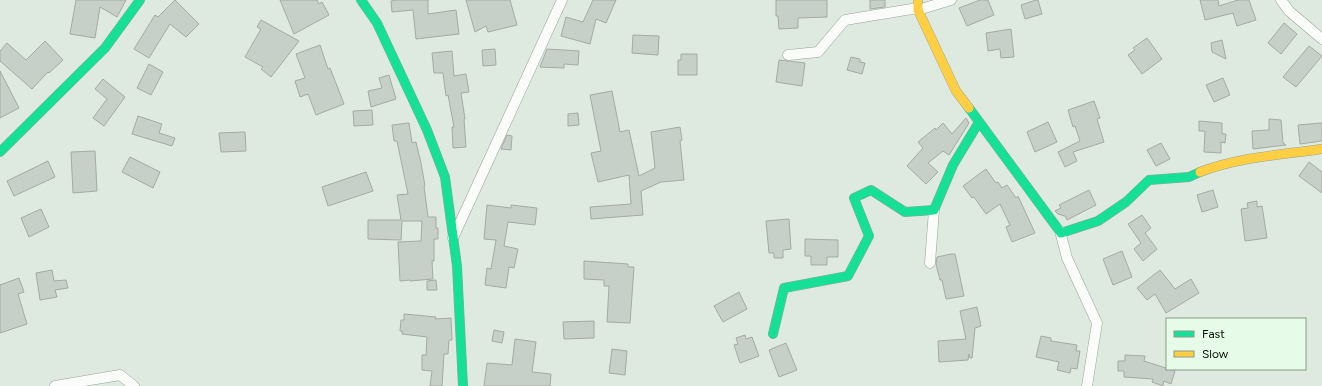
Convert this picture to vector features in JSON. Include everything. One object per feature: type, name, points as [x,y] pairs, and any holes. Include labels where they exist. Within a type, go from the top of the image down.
[{"type":"street","points":[[0,152],[105,48],[140,0]]},
{"type":"street","points":[[361,0],[377,23],[427,130],[445,177],[457,266],[463,386]]},
{"type":"street","points":[[453,238],[562,0]]},
{"type":"street","points":[[788,55],[818,52],[845,20],[951,0]]},
{"type":"street","points":[[1281,0],[1289,11],[1322,39]]},
{"type":"street","points":[[918,6],[956,91],[1060,231],[1067,258],[1097,323],[1087,386]]},
{"type":"street","points":[[930,263],[934,210],[953,165],[979,122]]},
{"type":"street","points":[[1060,231],[1062,233],[1098,221],[1126,202],[1149,180],[1189,177],[1216,166],[1244,160],[1322,149]]},
{"type":"street","points":[[773,334],[784,288],[848,276],[869,236],[854,198],[871,190],[905,212],[934,210]]},
{"type":"street","points":[[55,386],[120,376],[134,386]]},
{"type":"building","points":[[76,0],[126,0],[117,17],[100,7],[95,38],[70,34]]},
{"type":"building","points":[[175,0],[199,24],[186,37],[170,24],[149,58],[134,49],[155,15],[158,17]]},
{"type":"building","points":[[280,0],[317,0],[319,4],[322,2],[329,15],[294,34]]},
{"type":"building","points":[[428,0],[428,14],[456,10],[459,34],[416,39],[413,10],[392,12],[391,1]]},
{"type":"building","points":[[466,0],[510,0],[517,25],[488,32],[486,26],[475,32]]},
{"type":"building","points":[[593,0],[616,0],[606,23],[596,19],[590,44],[561,36],[566,17],[583,22]]},
{"type":"building","points":[[776,0],[827,0],[827,17],[798,18],[798,28],[779,29],[778,16],[776,16]]},
{"type":"building","points":[[870,0],[885,0],[885,7],[870,9]]},
{"type":"building","points":[[980,0],[988,0],[994,15],[967,26],[959,8]]},
{"type":"building","points":[[1038,0],[1042,14],[1025,19],[1021,5]]},
{"type":"building","points":[[1200,0],[1218,0],[1219,6],[1238,0],[1249,0],[1256,20],[1237,26],[1233,13],[1205,20]]},
{"type":"building","points":[[261,20],[299,41],[271,77],[261,69],[263,67],[245,57],[261,29],[257,27]]},
{"type":"building","points":[[1284,23],[1297,34],[1281,54],[1268,43]]},
{"type":"building","points":[[1011,29],[1014,57],[1001,58],[1000,49],[988,51],[986,33]]},
{"type":"building","points":[[633,35],[659,36],[658,55],[632,53]]},
{"type":"building","points":[[1147,38],[1162,59],[1142,74],[1128,55],[1135,50],[1133,48]]},
{"type":"building","points":[[1222,40],[1226,59],[1212,52],[1211,43]]},
{"type":"building","points":[[45,41],[63,60],[49,73],[48,72],[32,89],[0,61],[0,51],[7,43],[26,60]]},
{"type":"building","points":[[320,45],[328,69],[330,68],[344,104],[316,115],[308,94],[300,97],[295,81],[305,78],[296,54]]},
{"type":"building","points":[[1309,46],[1322,56],[1296,87],[1283,77]]},
{"type":"building","points":[[495,49],[496,65],[483,66],[482,50]]},
{"type":"building","points":[[547,49],[579,51],[578,65],[564,64],[564,68],[540,67]]},
{"type":"building","points":[[452,51],[454,76],[466,74],[469,92],[461,93],[465,119],[466,147],[453,148],[452,127],[454,127],[448,95],[446,96],[443,73],[434,73],[432,53]]},
{"type":"building","points":[[681,54],[697,54],[697,75],[678,75],[678,60],[681,60]]},
{"type":"building","points":[[851,57],[860,59],[860,62],[865,63],[862,74],[847,70]]},
{"type":"building","points":[[779,60],[805,63],[802,86],[776,82]]},
{"type":"building","points":[[149,64],[163,72],[151,95],[137,88]]},
{"type":"building","points":[[0,71],[19,108],[0,118]]},
{"type":"building","points":[[389,75],[396,99],[371,107],[368,91],[382,88],[379,78]]},
{"type":"building","points":[[1223,78],[1230,95],[1214,102],[1206,85]]},
{"type":"building","points":[[103,79],[125,97],[104,126],[93,118],[107,99],[95,89]]},
{"type":"building","points":[[612,91],[620,132],[629,130],[639,176],[655,168],[651,132],[680,127],[684,180],[661,182],[641,191],[643,215],[591,219],[590,207],[631,204],[629,175],[598,182],[591,153],[601,151],[590,95]]},
{"type":"building","points":[[1094,101],[1100,118],[1097,119],[1104,142],[1073,152],[1077,161],[1065,167],[1058,152],[1080,141],[1075,126],[1073,127],[1068,110]]},
{"type":"building","points":[[372,110],[373,125],[354,126],[353,111]]},
{"type":"building","points":[[578,113],[579,125],[568,126],[568,114]]},
{"type":"building","points":[[138,116],[162,124],[159,133],[175,138],[172,146],[132,134]]},
{"type":"building","points":[[966,118],[969,123],[949,155],[943,151],[928,163],[938,172],[926,184],[907,166],[923,148],[918,142],[935,128],[936,130],[943,123],[952,134]]},
{"type":"building","points":[[1269,119],[1281,120],[1283,143],[1286,145],[1253,149],[1252,131],[1269,130]]},
{"type":"building","points":[[1199,121],[1222,123],[1222,134],[1226,134],[1225,143],[1221,142],[1221,153],[1204,152],[1205,131],[1199,131]]},
{"type":"building","points":[[1048,122],[1057,142],[1035,152],[1027,132]]},
{"type":"building","points":[[409,123],[412,143],[416,142],[421,163],[428,217],[436,217],[438,239],[434,239],[434,261],[432,261],[433,279],[400,281],[398,242],[421,241],[422,221],[402,221],[401,240],[368,239],[368,220],[401,220],[397,195],[408,194],[397,141],[394,141],[392,125]]},
{"type":"building","points":[[1322,123],[1322,141],[1300,144],[1298,125]]},
{"type":"building","points":[[245,132],[246,151],[221,152],[219,133]]},
{"type":"building","points":[[507,135],[512,136],[511,150],[501,149]]},
{"type":"building","points":[[1161,143],[1170,159],[1156,166],[1147,150]]},
{"type":"building","points":[[95,151],[97,191],[73,193],[71,152]]},
{"type":"building","points":[[130,157],[160,172],[153,188],[122,172]]},
{"type":"building","points":[[48,161],[55,177],[14,196],[7,181]]},
{"type":"building","points":[[1309,162],[1322,172],[1322,193],[1299,176]]},
{"type":"building","points":[[986,169],[996,183],[998,182],[1002,188],[1007,185],[1016,198],[1018,196],[1035,233],[1012,242],[1006,227],[1010,225],[1000,204],[986,214],[974,197],[972,198],[963,186]]},
{"type":"building","points":[[366,172],[373,191],[328,206],[322,187]]},
{"type":"building","points":[[1089,190],[1096,205],[1067,220],[1065,216],[1058,214],[1055,211],[1061,208],[1059,205]]},
{"type":"building","points":[[1213,190],[1218,207],[1202,212],[1197,195]]},
{"type":"building","points":[[1257,201],[1257,207],[1262,206],[1267,238],[1245,241],[1241,209],[1248,208],[1247,203]]},
{"type":"building","points":[[487,205],[511,208],[511,205],[537,208],[535,225],[508,222],[504,246],[518,249],[514,268],[509,267],[506,288],[485,285],[487,268],[491,269],[496,240],[484,239]]},
{"type":"building","points":[[41,209],[49,227],[29,237],[21,218]]},
{"type":"building","points":[[1142,215],[1151,228],[1145,233],[1157,249],[1143,261],[1134,249],[1141,243],[1128,224]]},
{"type":"building","points":[[789,219],[791,249],[783,250],[783,258],[774,258],[774,253],[769,253],[766,221]]},
{"type":"building","points":[[805,239],[838,240],[838,257],[827,257],[827,265],[811,265],[811,256],[805,256]]},
{"type":"building","points":[[1122,251],[1132,277],[1113,285],[1103,259]]},
{"type":"building","points":[[955,254],[964,296],[946,299],[942,280],[940,280],[936,264],[937,257]]},
{"type":"building","points":[[584,261],[628,264],[628,267],[634,267],[630,323],[607,322],[609,286],[604,286],[604,280],[584,279]]},
{"type":"building","points":[[52,270],[54,281],[66,280],[68,288],[55,290],[57,297],[40,300],[36,273]]},
{"type":"building","points":[[1160,270],[1175,289],[1191,279],[1199,293],[1166,313],[1155,294],[1147,300],[1137,288]]},
{"type":"building","points":[[19,278],[24,292],[18,294],[27,324],[0,333],[0,285]]},
{"type":"building","points":[[436,280],[437,290],[427,290],[427,281]]},
{"type":"building","points":[[739,292],[747,309],[723,322],[714,306]]},
{"type":"building","points":[[977,307],[981,326],[975,328],[972,358],[970,358],[969,354],[968,360],[939,362],[938,341],[966,339],[960,311]]},
{"type":"building","points":[[404,314],[436,317],[435,319],[451,318],[452,340],[449,340],[448,354],[444,354],[442,386],[430,386],[432,371],[422,370],[422,355],[426,355],[427,337],[402,334],[402,331],[400,331],[401,320],[404,320]]},
{"type":"building","points":[[594,321],[594,338],[564,339],[563,322]]},
{"type":"building","points":[[494,330],[504,332],[502,343],[492,341]]},
{"type":"building","points":[[745,335],[746,339],[752,337],[759,356],[740,363],[734,345],[738,344],[736,338]]},
{"type":"building","points":[[1041,336],[1051,338],[1051,341],[1077,345],[1076,351],[1080,351],[1077,369],[1071,368],[1070,373],[1057,370],[1059,362],[1036,357]]},
{"type":"building","points":[[515,339],[536,342],[532,372],[551,374],[550,386],[484,386],[487,363],[512,365]]},
{"type":"building","points":[[786,343],[797,370],[779,377],[769,350]]},
{"type":"building","points":[[612,349],[627,351],[625,375],[609,373]]},
{"type":"building","points":[[1125,355],[1145,356],[1144,361],[1166,368],[1166,370],[1175,371],[1171,384],[1164,381],[1163,386],[1152,382],[1153,379],[1124,377],[1124,371],[1118,371],[1118,361],[1125,361]]},
{"type":"traffic: fast","points":[[0,152],[105,48],[140,0]]},
{"type":"traffic: fast","points":[[361,0],[377,23],[427,130],[445,177],[457,266],[463,386]]},
{"type":"traffic: fast","points":[[969,108],[1061,233],[1098,221],[1126,202],[1149,180],[1189,177],[1200,172]]},
{"type":"traffic: fast","points":[[773,334],[784,288],[848,276],[869,236],[854,198],[871,190],[905,212],[934,210],[953,165],[979,122]]},
{"type":"traffic: slow","points":[[918,0],[918,10],[956,91],[969,108]]},
{"type":"traffic: slow","points":[[1200,172],[1244,160],[1322,149]]}]
